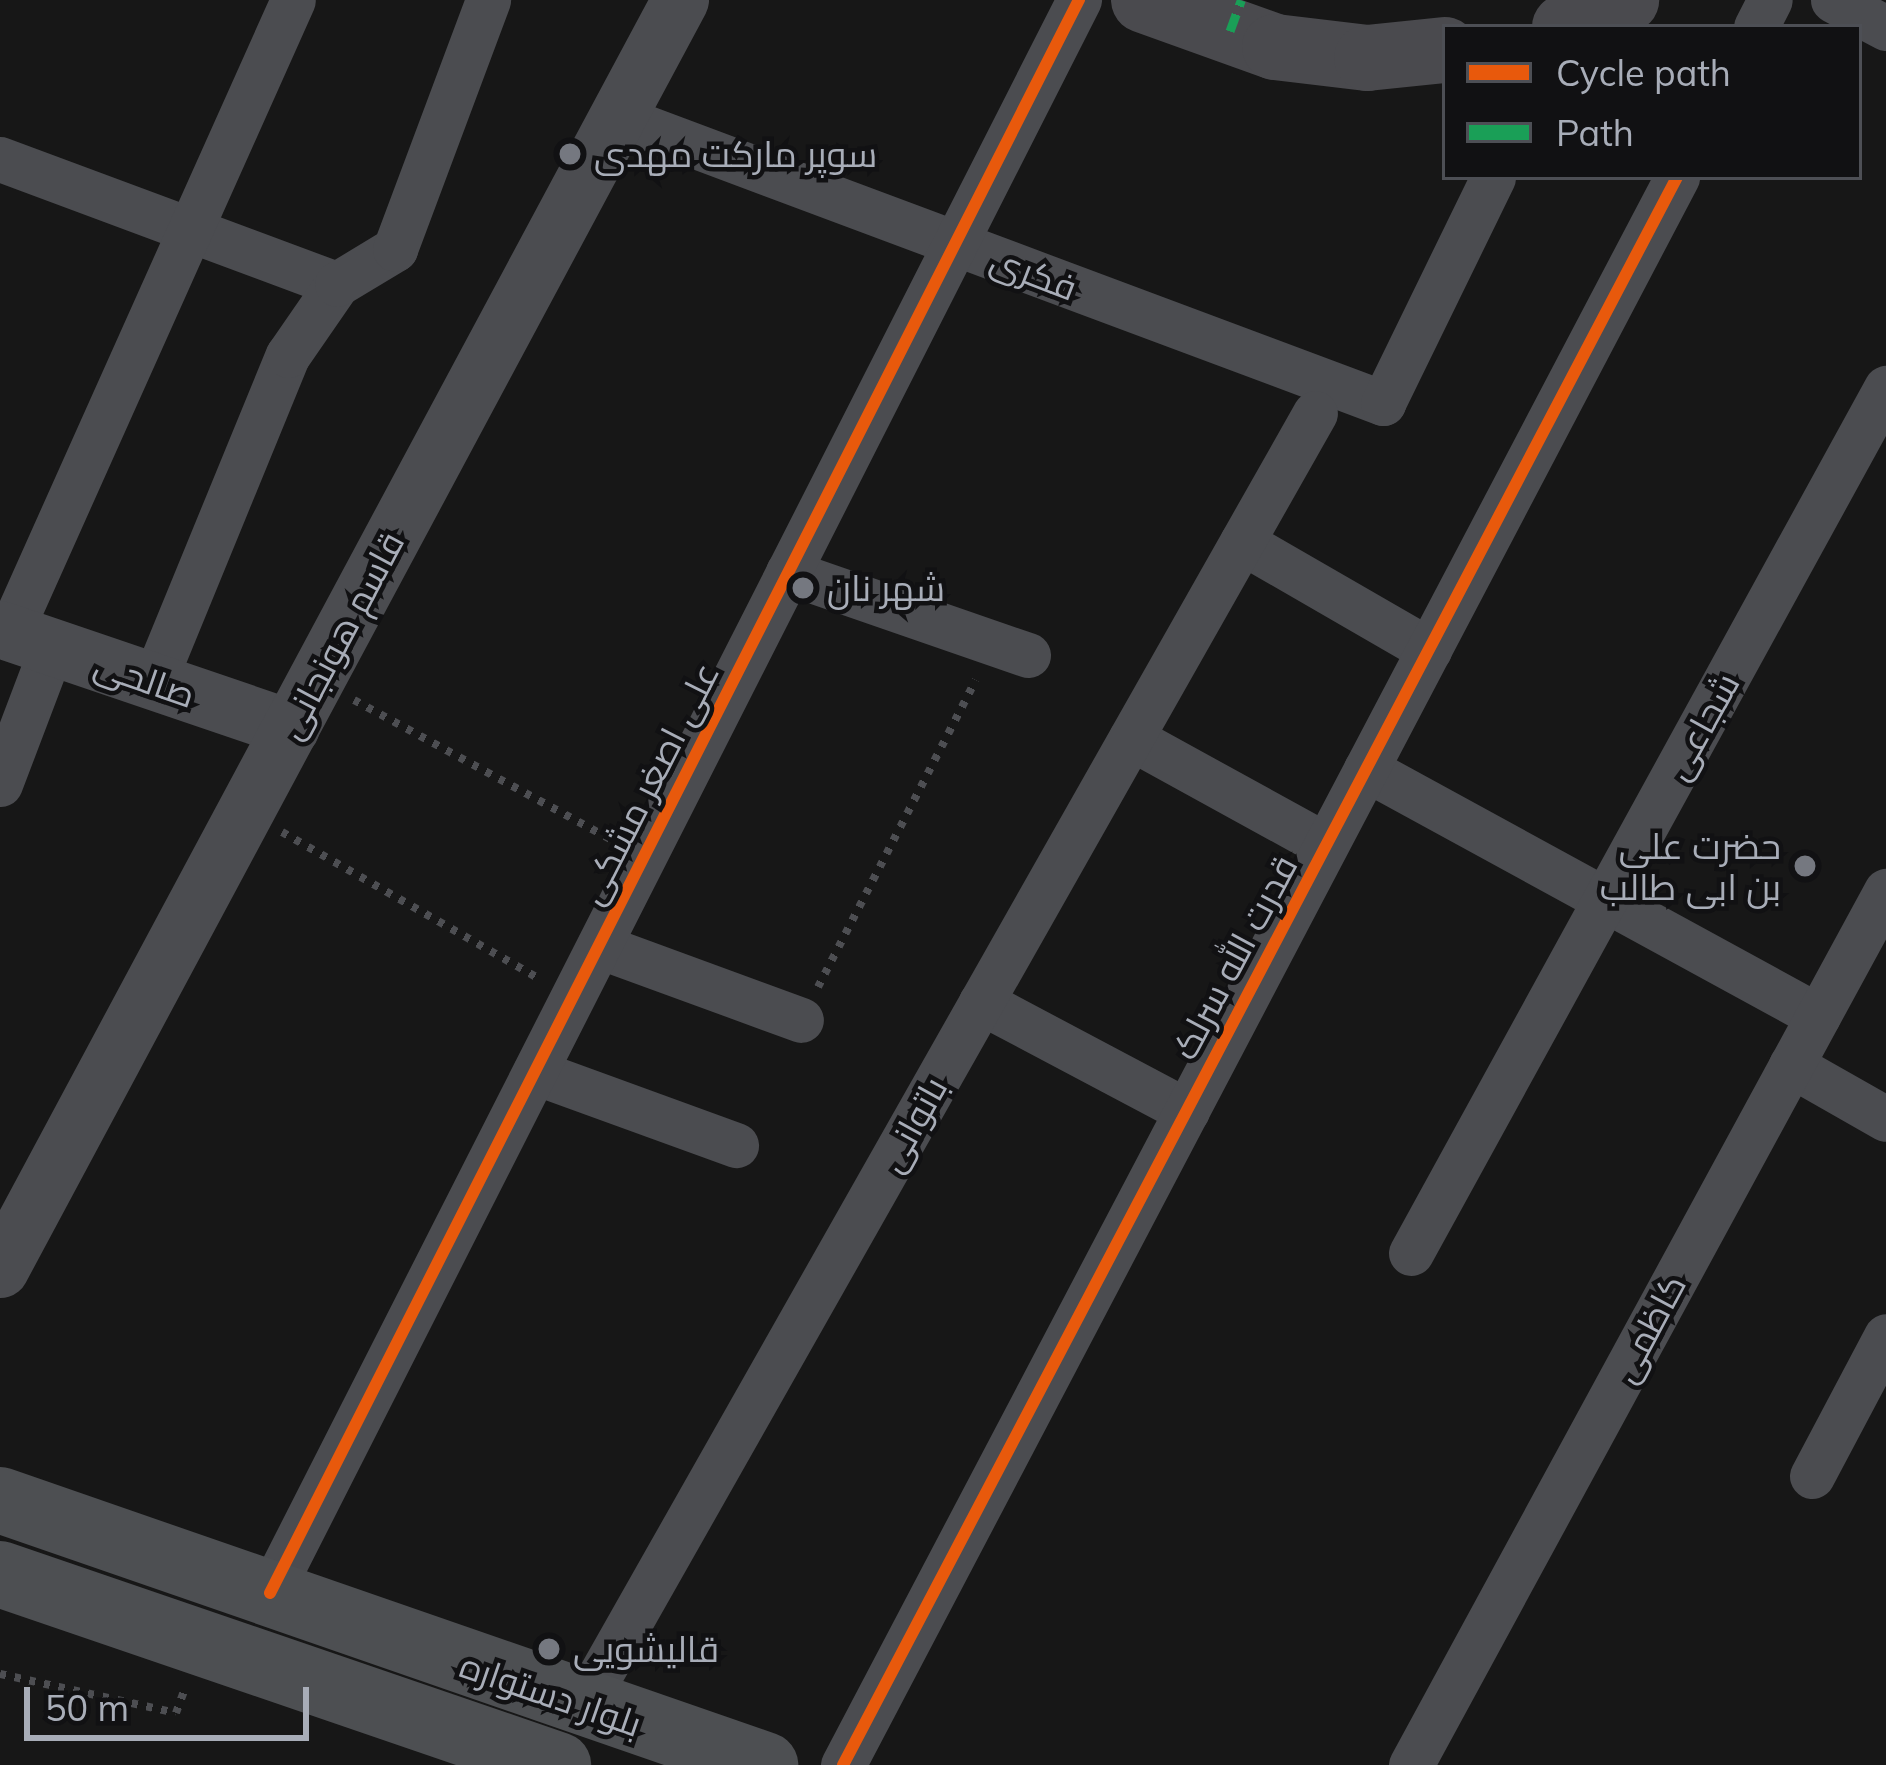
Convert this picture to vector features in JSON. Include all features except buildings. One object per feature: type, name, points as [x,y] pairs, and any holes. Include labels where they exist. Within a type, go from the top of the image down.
[{"type":"main road","points":[[1144,0],[1236,16],[1367,58],[1442,50]]},
{"type":"main road","points":[[1572,24],[1626,0]]},
{"type":"main road","name":"بلوار دستواره","points":[[0,1499],[270,1594],[570,1736]]},
{"type":"main road","name":"بلوار دستواره","points":[[0,1574],[570,1736],[765,1765]]},
{"type":"street","points":[[0,784],[20,636],[188,229],[292,0]]},
{"type":"street","points":[[154,681],[288,356],[337,284],[395,249],[488,0]]},
{"type":"street","name":"قاسم هونجانی","points":[[0,1269],[680,0]]},
{"type":"street","name":"علی اصغر مشکی","points":[[270,1594],[1079,0]]},
{"type":"street","points":[[1833,0],[1886,28]]},
{"type":"street","name":"فکری","points":[[618,117],[1383,403],[1492,180]]},
{"type":"street","points":[[0,159],[337,284]]},
{"type":"street","name":"قدرت الله سرلک","points":[[843,1765],[1675,180]]},
{"type":"street","name":"شجاعی","points":[[1411,1253],[1886,388]]},
{"type":"street","name":"باتوانی","points":[[570,1736],[1315,413]]},
{"type":"street","points":[[1242,542],[1429,650]]},
{"type":"street","points":[[788,572],[1012,649]]},
{"type":"street","name":"صالحی","points":[[20,636],[154,681],[303,703]]},
{"type":"street","points":[[1131,737],[1326,844]]},
{"type":"street","points":[[1366,769],[1818,1016]]},
{"type":"street","name":"کاظمی","points":[[1411,1765],[1886,891]]},
{"type":"street","points":[[598,946],[801,1020]]},
{"type":"street","points":[[981,1002],[1187,1111]]},
{"type":"street","points":[[1791,1065],[1886,1119]]},
{"type":"street","points":[[535,1072],[736,1145]]},
{"type":"street","points":[[1811,1476],[1886,1336]]},
{"type":"path","points":[[801,1020],[1012,649]]},
{"type":"path","points":[[303,703],[644,858]]},
{"type":"path","points":[[246,811],[573,998]]},
{"type":"path","points":[[0,1673],[176,1713]]},
{"type":"marked path","points":[[1230,31],[1241,0]]},
{"type":"cycle path","points":[[270,1593],[1079,0]]},
{"type":"cycle path","points":[[843,1765],[1675,180]]},
{"type":"place","name":"سوپر مارکت مهدی","points":[[570,154]]},
{"type":"place","name":"شهر نان","points":[[803,588]]},
{"type":"place","name":"حضرت علی بن ابی طالب","points":[[1805,866]]},
{"type":"place","name":"قالیشویی","points":[[549,1649]]}]
